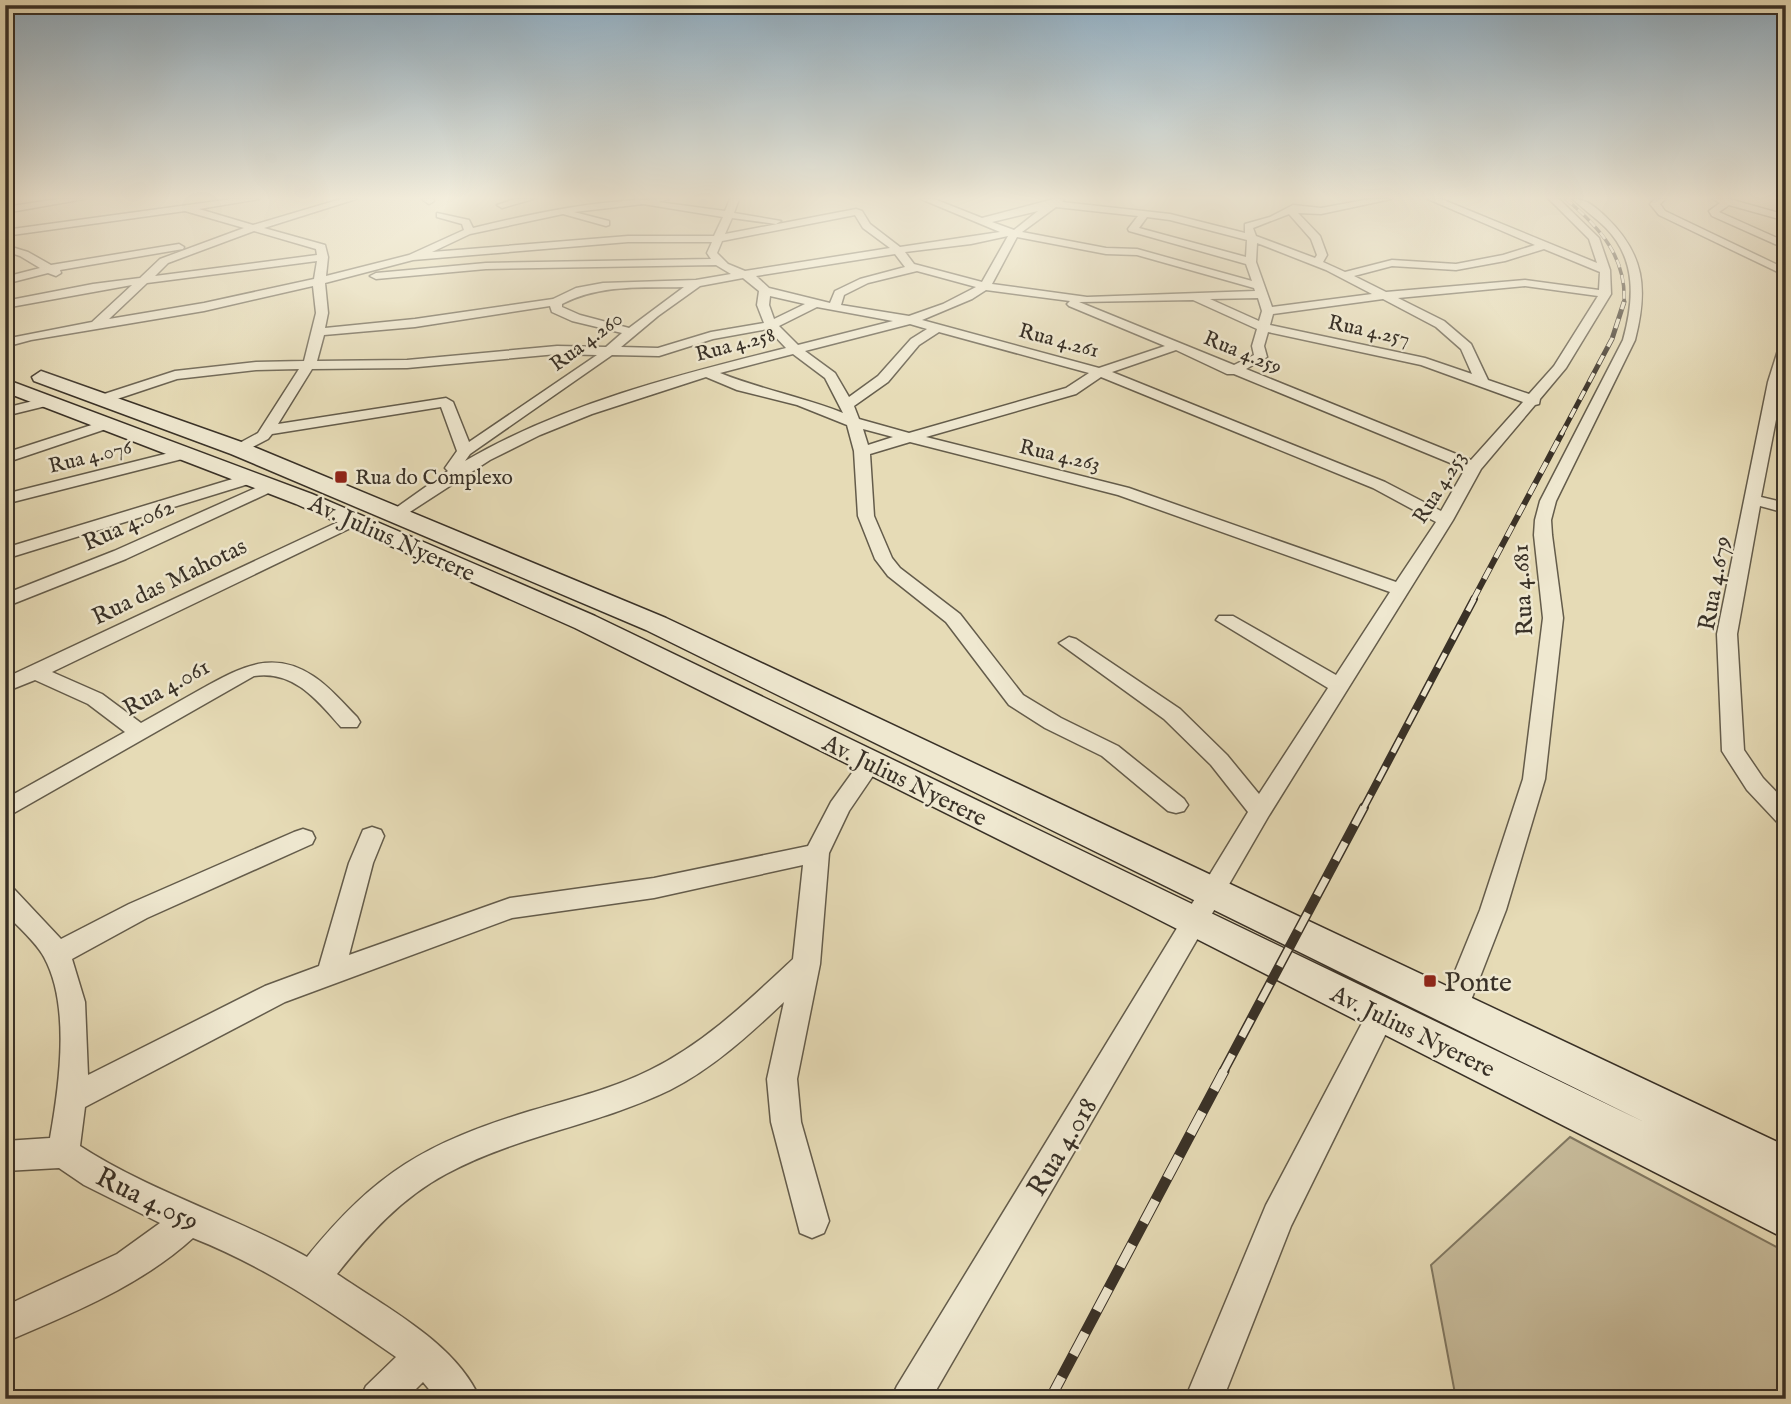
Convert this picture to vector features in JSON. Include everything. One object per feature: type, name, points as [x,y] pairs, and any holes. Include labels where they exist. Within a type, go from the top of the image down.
[{"type":"main road","name":"Av. Julius Nyerere","points":[[7,381],[49,401],[353,520],[585,622],[870,764],[1204,908],[1454,1008],[1786,1169]]},
{"type":"main road","name":"Av. Julius Nyerere","points":[[7,381],[103,399],[239,449],[656,624],[1204,908],[1381,1015],[1786,1216]]},
{"type":"street","points":[[40,265],[123,299]]},
{"type":"street","points":[[5,281],[82,265]]},
{"type":"street","points":[[97,324],[160,265]]},
{"type":"street","points":[[5,305],[143,279],[261,265]]},
{"type":"street","points":[[239,449],[258,439],[267,430],[272,418],[309,367],[322,313],[319,282],[322,265]]},
{"type":"street","points":[[5,342],[204,307],[385,265]]},
{"type":"street","points":[[319,282],[486,266],[632,265]]},
{"type":"street","name":"Rua 4.261","points":[[723,265],[758,281],[765,291],[909,320],[1100,372],[1357,475],[1445,520]]},
{"type":"street","name":"Rua 4.260","points":[[451,474],[456,461],[465,451],[611,351],[631,332],[697,283],[805,265]]},
{"type":"street","points":[[911,265],[984,286],[1056,298],[1109,301],[1196,298],[1259,290]]},
{"type":"street","name":"Rua 4.258","points":[[399,514],[451,474],[579,415],[708,373],[909,320],[967,298],[984,286],[999,265]]},
{"type":"street","points":[[1175,265],[1259,290]]},
{"type":"street","points":[[1232,371],[1261,357],[1258,346],[1268,311],[1252,265]]},
{"type":"street","points":[[1321,265],[1387,295],[1451,331],[1472,355],[1482,381]]},
{"type":"street","points":[[1345,275],[1386,265]]},
{"type":"street","points":[[1416,265],[1456,267],[1470,265]]},
{"type":"street","points":[[1592,265],[1605,270]]},
{"type":"street","points":[[1268,311],[1492,284],[1525,283],[1605,294],[1603,265]]},
{"type":"street","name":"Rua 4.681","points":[[1454,1008],[1497,899],[1534,779],[1553,618],[1543,520],[1548,501],[1629,340],[1638,314],[1639,292],[1634,265]]},
{"type":"street","points":[[1768,265],[1786,273]]},
{"type":"street","points":[[582,266],[575,272],[576,277],[603,286]]},
{"type":"street","points":[[1456,267],[1492,284]]},
{"type":"street","points":[[835,307],[839,293],[850,286],[916,268]]},
{"type":"street","name":"Rua 4.259","points":[[997,271],[1232,371],[1475,467]]},
{"type":"street","points":[[318,332],[415,323],[556,302],[580,290],[603,286],[697,283]]},
{"type":"street","points":[[765,291],[763,305],[771,324],[795,349],[830,376],[847,405],[862,450],[866,516],[884,559],[894,572],[953,618],[1016,699],[1053,723],[1116,755],[1176,806]]},
{"type":"street","name":"Rua 4.253","points":[[1204,908],[1261,811],[1445,520],[1475,467],[1534,401],[1559,368],[1605,294]]},
{"type":"street","name":"Rua 4.257","points":[[1196,298],[1262,327],[1416,360],[1534,401]]},
{"type":"street","points":[[556,302],[556,309],[567,315],[631,332]]},
{"type":"street","points":[[103,399],[175,375],[280,365],[309,367],[407,364],[543,351],[659,352],[711,336],[771,324],[817,302]]},
{"type":"street","points":[[847,405],[883,379],[915,342],[936,328]]},
{"type":"street","name":"Rua 4.679","points":[[1786,344],[1775,382],[1727,634],[1733,751],[1743,768],[1786,817]]},
{"type":"street","points":[[862,450],[1071,390],[1100,372],[1174,347]]},
{"type":"street","name":"Rua 4.263","points":[[708,373],[742,387],[802,402],[853,422],[913,436],[1015,466],[1123,491],[1400,590]]},
{"type":"street","points":[[5,412],[49,401]]},
{"type":"street","points":[[267,430],[446,402],[465,451]]},
{"type":"street","points":[[5,444],[100,421]]},
{"type":"street","points":[[5,458],[100,421]]},
{"type":"street","name":"Rua 4.076","points":[[5,499],[186,454]]},
{"type":"street","points":[[5,554],[259,482]]},
{"type":"street","name":"Rua 4.062","points":[[5,601],[120,555],[259,482]]},
{"type":"street","points":[[1754,500],[1786,508]]},
{"type":"street","name":"Rua das Mahotas","points":[[5,686],[353,520]]},
{"type":"street","points":[[1226,620],[1340,685]]},
{"type":"street","points":[[1069,643],[1172,714],[1219,760],[1261,811]]},
{"type":"street","name":"Rua 4.061","points":[[5,810],[249,671],[267,667],[284,668],[315,686],[349,722]]},
{"type":"street","points":[[35,671],[94,699],[139,732]]},
{"type":"street","points":[[812,1221],[783,1102],[782,1079],[806,964],[817,853],[839,808],[870,764]]},
{"type":"street","points":[[331,973],[361,863],[372,836]]},
{"type":"street","points":[[57,954],[138,911],[303,838]]},
{"type":"street","points":[[73,1098],[275,994],[510,908],[654,888],[817,853]]},
{"type":"street","points":[[5,896],[57,954],[66,978],[72,1027],[73,1098],[64,1153],[5,1156]]},
{"type":"street","name":"Rua 4.018","points":[[910,1399],[1204,908]]},
{"type":"street","points":[[312,1278],[350,1231],[405,1181],[476,1145],[630,1094],[663,1079],[705,1052],[745,1020],[806,964]]},
{"type":"street","points":[[1205,1399],[1278,1217],[1381,1015]]},
{"type":"street","name":"Rua 4.059","points":[[64,1153],[95,1174],[189,1220],[252,1245],[312,1278],[424,1354],[461,1399]]},
{"type":"street","points":[[5,1325],[129,1266],[161,1245],[189,1220]]},
{"type":"street","points":[[379,1399],[424,1354]]},
{"type":"shaded area","points":[[1570,1137],[1786,1252],[1786,1399],[1456,1399],[1431,1265]]},
{"type":"railway","points":[[1618,265],[1624,287],[1624,302]]},
{"type":"railway","points":[[1561,435],[1612,339],[1624,302]]},
{"type":"railway","points":[[1473,600],[1562,433]]},
{"type":"railway","points":[[1363,809],[1474,599]]},
{"type":"railway","points":[[1223,1072],[1364,807]]},
{"type":"railway","points":[[1050,1399],[1224,1071]]},
{"type":"place","name":"Rua do Complexo","points":[[341,477]]},
{"type":"place","name":"Ponte","points":[[1430,981]]}]
